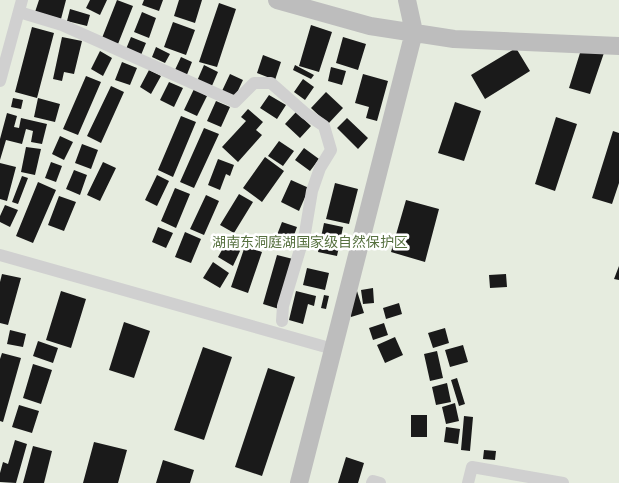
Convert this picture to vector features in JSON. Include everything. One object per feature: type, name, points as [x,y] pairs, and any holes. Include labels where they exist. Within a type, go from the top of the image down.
[{"type":"street","points":[[277,0],[370,26],[454,39],[619,46]]},
{"type":"street","points":[[300,483],[414,32],[407,0]]},
{"type":"street","points":[[0,81],[20,6],[235,102],[254,83],[271,83],[305,113],[324,126],[331,150],[320,168],[312,191],[305,233],[283,306],[282,321]]},
{"type":"street","points":[[0,255],[334,349]]},
{"type":"street","points":[[468,483],[472,467],[563,483]]},
{"type":"street","points":[[372,483],[373,481],[380,483]]},
{"type":"green space","name":"湖南东洞庭湖国家级自然保护区","points":[[0,0],[619,0],[619,483],[0,483]]},
{"type":"building","points":[[39,0],[66,0],[61,19],[35,12]]},
{"type":"building","points":[[90,0],[107,0],[100,15],[86,8]]},
{"type":"building","points":[[117,0],[133,6],[118,44],[102,38]]},
{"type":"building","points":[[144,0],[163,0],[159,11],[142,5]]},
{"type":"building","points":[[179,0],[202,0],[195,23],[174,16]]},
{"type":"building","points":[[219,3],[236,9],[217,67],[199,62]]},
{"type":"building","points":[[70,9],[90,15],[87,26],[67,21]]},
{"type":"building","points":[[142,12],[156,18],[149,38],[134,32]]},
{"type":"building","points":[[173,22],[195,30],[186,55],[164,47]]},
{"type":"building","points":[[311,25],[332,32],[319,72],[299,66]]},
{"type":"building","points":[[32,27],[54,33],[37,98],[15,92]]},
{"type":"building","points":[[62,37],[82,41],[74,74],[64,72],[62,81],[53,79]]},
{"type":"building","points":[[131,37],[146,43],[141,55],[126,49]]},
{"type":"building","points":[[343,37],[366,44],[358,70],[336,63]]},
{"type":"building","points":[[585,37],[607,44],[590,94],[569,88]]},
{"type":"building","points":[[156,47],[170,54],[165,63],[152,57]]},
{"type":"building","points":[[516,48],[530,71],[485,99],[471,75]]},
{"type":"building","points":[[100,51],[112,58],[103,76],[91,69]]},
{"type":"building","points":[[263,55],[281,62],[275,80],[257,73]]},
{"type":"building","points":[[181,57],[192,62],[186,77],[174,72]]},
{"type":"building","points":[[122,62],[137,68],[130,85],[115,80]]},
{"type":"building","points":[[204,65],[218,72],[211,88],[197,81]]},
{"type":"building","points":[[295,65],[314,75],[311,79],[293,70]]},
{"type":"building","points":[[331,67],[346,71],[342,85],[328,81]]},
{"type":"building","points":[[149,70],[161,76],[151,94],[140,87]]},
{"type":"building","points":[[230,74],[243,80],[235,97],[222,91]]},
{"type":"building","points":[[363,74],[388,81],[377,121],[366,118],[369,107],[355,103]]},
{"type":"building","points":[[86,76],[101,82],[78,135],[63,129]]},
{"type":"building","points":[[303,79],[314,87],[305,100],[294,92]]},
{"type":"building","points":[[169,82],[183,88],[174,107],[160,100]]},
{"type":"building","points":[[111,86],[124,92],[101,143],[87,136]]},
{"type":"building","points":[[194,89],[207,96],[197,116],[184,110]]},
{"type":"building","points":[[326,92],[343,108],[328,124],[311,108]]},
{"type":"building","points":[[269,95],[286,105],[277,119],[260,108]]},
{"type":"building","points":[[13,98],[23,100],[21,109],[11,107]]},
{"type":"building","points":[[38,98],[60,104],[55,122],[34,117]]},
{"type":"building","points":[[216,101],[230,107],[221,127],[207,121]]},
{"type":"building","points":[[455,102],[481,111],[464,161],[438,153]]},
{"type":"building","points":[[248,109],[263,122],[256,130],[262,135],[238,162],[222,147],[246,121],[241,117]]},
{"type":"building","points":[[296,112],[311,126],[300,138],[285,124]]},
{"type":"building","points":[[7,113],[17,116],[14,127],[19,128],[21,118],[47,124],[42,144],[31,142],[33,131],[26,129],[22,144],[6,140],[0,160],[0,139]]},
{"type":"building","points":[[181,116],[196,122],[173,177],[158,170]]},
{"type":"building","points":[[556,117],[577,124],[555,191],[535,184]]},
{"type":"building","points":[[347,118],[368,138],[358,149],[337,128]]},
{"type":"building","points":[[204,128],[219,134],[194,188],[180,182]]},
{"type":"building","points":[[613,131],[619,133],[619,183],[612,204],[592,198]]},
{"type":"building","points":[[60,136],[73,142],[64,160],[52,154]]},
{"type":"building","points":[[279,141],[294,151],[283,166],[268,156]]},
{"type":"building","points":[[82,144],[98,150],[91,169],[75,163]]},
{"type":"building","points":[[26,147],[41,149],[35,175],[21,172]]},
{"type":"building","points":[[304,148],[319,159],[310,171],[295,160]]},
{"type":"building","points":[[265,157],[284,171],[262,202],[243,188]]},
{"type":"building","points":[[218,159],[234,165],[230,176],[226,174],[220,190],[208,185]]},
{"type":"building","points":[[51,162],[62,166],[56,182],[45,178]]},
{"type":"building","points":[[103,162],[116,168],[100,201],[87,195]]},
{"type":"building","points":[[0,163],[16,167],[7,201],[0,199]]},
{"type":"building","points":[[74,170],[87,175],[80,195],[66,189]]},
{"type":"building","points":[[157,175],[169,181],[157,206],[145,200]]},
{"type":"building","points":[[22,176],[28,178],[18,204],[12,202]]},
{"type":"building","points":[[291,180],[309,188],[299,211],[281,202]]},
{"type":"building","points":[[38,182],[56,190],[33,243],[16,236]]},
{"type":"building","points":[[335,183],[358,189],[349,224],[326,219]]},
{"type":"building","points":[[175,188],[190,194],[176,228],[161,221]]},
{"type":"building","points":[[239,194],[253,202],[234,233],[220,225]]},
{"type":"building","points":[[206,195],[219,201],[204,235],[190,229]]},
{"type":"building","points":[[59,196],[76,202],[64,231],[48,225]]},
{"type":"building","points":[[406,200],[439,209],[425,262],[391,252]]},
{"type":"building","points":[[5,205],[18,210],[10,227],[0,222],[0,216]]},
{"type":"building","points":[[282,222],[297,227],[290,246],[275,240]]},
{"type":"building","points":[[324,223],[343,227],[337,256],[318,252]]},
{"type":"building","points":[[158,227],[173,233],[166,248],[152,242]]},
{"type":"building","points":[[185,232],[201,239],[191,263],[175,257]]},
{"type":"building","points":[[226,243],[240,251],[233,266],[218,257]]},
{"type":"building","points":[[245,246],[262,252],[248,293],[231,287]]},
{"type":"building","points":[[277,255],[293,259],[279,309],[263,304]]},
{"type":"building","points":[[213,262],[229,273],[220,288],[203,278]]},
{"type":"building","points":[[619,266],[619,280],[614,279]]},
{"type":"building","points":[[307,268],[329,273],[325,290],[303,285]]},
{"type":"building","points":[[2,274],[21,278],[8,325],[0,323],[0,282]]},
{"type":"building","points":[[506,274],[507,287],[490,288],[489,275]]},
{"type":"building","points":[[373,288],[374,303],[363,304],[361,290]]},
{"type":"building","points":[[61,291],[86,299],[71,348],[46,340]]},
{"type":"building","points":[[296,291],[316,296],[314,306],[308,304],[303,324],[289,320]]},
{"type":"building","points":[[357,291],[364,313],[351,317],[344,295]]},
{"type":"building","points":[[324,295],[329,296],[326,309],[321,308]]},
{"type":"building","points":[[399,303],[402,314],[386,319],[383,308]]},
{"type":"building","points":[[124,322],[150,331],[134,378],[109,370]]},
{"type":"building","points":[[384,323],[388,335],[373,340],[369,328]]},
{"type":"building","points":[[445,328],[449,343],[433,348],[428,333]]},
{"type":"building","points":[[10,330],[26,334],[23,347],[7,344]]},
{"type":"building","points":[[395,337],[403,355],[385,363],[377,345]]},
{"type":"building","points":[[38,341],[58,348],[53,363],[33,356]]},
{"type":"building","points":[[463,345],[468,362],[450,367],[445,350]]},
{"type":"building","points":[[203,347],[232,357],[204,440],[174,430]]},
{"type":"building","points":[[437,351],[443,378],[430,381],[424,354]]},
{"type":"building","points":[[2,353],[21,358],[3,422],[0,421],[0,359]]},
{"type":"building","points":[[33,364],[52,370],[41,404],[23,398]]},
{"type":"building","points":[[268,368],[295,377],[262,476],[235,467]]},
{"type":"building","points":[[457,378],[465,404],[459,406],[451,380]]},
{"type":"building","points":[[447,383],[451,402],[436,405],[432,387]]},
{"type":"building","points":[[455,403],[459,421],[446,424],[442,407]]},
{"type":"building","points":[[19,405],[39,411],[32,433],[12,427]]},
{"type":"building","points":[[411,415],[427,415],[427,437],[411,437]]},
{"type":"building","points":[[464,416],[473,417],[470,451],[461,450]]},
{"type":"building","points":[[446,427],[460,429],[458,444],[444,442]]},
{"type":"building","points":[[15,440],[27,444],[16,483],[0,482],[3,462],[8,464]]},
{"type":"building","points":[[94,442],[127,450],[118,483],[83,483]]},
{"type":"building","points":[[33,446],[52,451],[44,483],[23,483]]},
{"type":"building","points":[[484,450],[496,451],[495,460],[483,459]]},
{"type":"building","points":[[346,457],[364,463],[358,483],[338,483]]},
{"type":"building","points":[[163,460],[194,470],[190,483],[156,483]]}]
